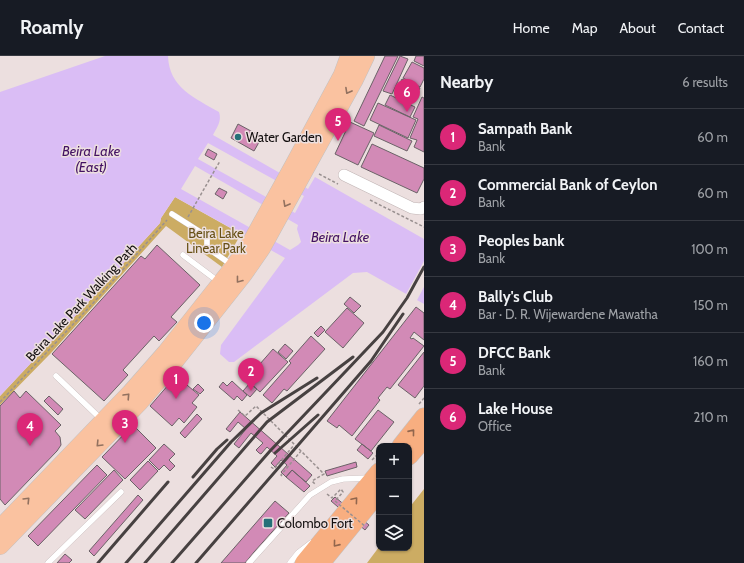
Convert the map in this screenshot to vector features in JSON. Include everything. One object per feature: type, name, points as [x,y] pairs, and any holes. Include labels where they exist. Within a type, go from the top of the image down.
[{"type":"highway","points":[[403,443],[424,417]]},
{"type":"highway","points":[[412,452],[424,438]]},
{"type":"highway","points":[[304,563],[324,538],[376,482]]},
{"type":"highway","points":[[321,563],[376,482]]},
{"type":"main road","points":[[0,528],[103,421],[171,356],[244,274],[256,245],[299,167],[354,81],[366,56]]},
{"type":"main road","points":[[299,167],[342,75],[348,57]]},
{"type":"main road","points":[[0,546],[140,402],[221,283],[234,266],[256,245]]},
{"type":"street","points":[[344,175],[412,208],[421,209],[424,207]]},
{"type":"lane","points":[[172,214],[206,235],[206,246],[234,266]]},
{"type":"lane","points":[[183,255],[221,283]]},
{"type":"lane","points":[[56,376],[103,421]]},
{"type":"lane","points":[[249,563],[310,495],[331,482],[343,479],[376,481]]},
{"type":"lane","points":[[48,563],[121,492]]},
{"type":"lane","points":[[290,563],[298,553],[309,544],[324,538]]},
{"type":"path","points":[[193,208],[220,161]]},
{"type":"path","name":"Beira Lake Park Walking Path","points":[[0,402],[95,300],[172,214]]},
{"type":"path","points":[[238,410],[245,416],[256,406],[324,474],[312,481]]},
{"type":"path","points":[[271,467],[274,469],[294,445]]},
{"type":"path","points":[[282,476],[281,474],[301,451]]},
{"type":"path","points":[[335,495],[341,489],[343,492],[335,500],[366,527]]},
{"type":"green space","name":"Beira Lake Linear Park","points":[[175,197],[241,234],[222,267],[166,226],[51,353],[0,405],[0,396],[160,223],[161,218]]},
{"type":"green space","points":[[424,489],[424,563],[367,563],[376,551],[412,551],[412,504]]},
{"type":"water","name":"Beira Lake (East)","points":[[105,56],[168,56],[169,67],[178,84],[193,97],[219,112],[219,121],[213,135],[308,189],[315,177],[424,239],[424,304],[367,272],[353,273],[234,362],[229,362],[220,354],[221,345],[285,258],[175,197],[161,218],[160,223],[0,396],[0,92]],"holes":[[[208,143],[304,196],[295,213],[198,159]],[[195,166],[298,225],[297,229],[301,242],[290,250],[181,189]]]},
{"type":"pier","points":[[424,261],[424,287],[416,302],[405,296]]},
{"type":"building","points":[[385,56],[398,56],[364,126],[354,121]]},
{"type":"building","points":[[400,56],[408,59],[392,94],[383,91]]},
{"type":"building","points":[[416,56],[424,56],[424,66],[414,61]]},
{"type":"building","points":[[412,62],[424,68],[424,79],[420,87],[403,78]]},
{"type":"building","points":[[402,79],[420,88],[412,103],[395,94]]},
{"type":"building","points":[[390,95],[415,107],[410,117],[385,105]]},
{"type":"building","points":[[422,97],[424,98],[424,152],[414,147],[417,140],[410,138],[418,119],[413,117]]},
{"type":"building","points":[[378,103],[416,120],[408,138],[370,120]]},
{"type":"building","points":[[350,122],[374,133],[358,165],[335,154]]},
{"type":"building","points":[[238,124],[262,137],[254,151],[231,138]]},
{"type":"building","points":[[379,125],[412,141],[407,151],[374,136]]},
{"type":"building","points":[[372,144],[424,168],[424,179],[417,193],[361,167]]},
{"type":"building","points":[[208,149],[217,154],[214,160],[205,155]]},
{"type":"building","points":[[219,188],[227,192],[223,199],[215,194]]},
{"type":"building","points":[[157,245],[200,285],[171,317],[177,322],[159,341],[154,336],[123,370],[128,375],[104,401],[52,354],[141,256],[145,259]]},
{"type":"building","points":[[350,297],[361,306],[354,313],[344,304]]},
{"type":"building","points":[[416,307],[424,313],[424,340],[414,332],[410,338],[413,338],[424,346],[390,389],[387,387],[378,398],[380,400],[352,436],[339,425],[337,428],[327,421]]},
{"type":"building","points":[[347,308],[364,323],[343,348],[325,332]]},
{"type":"building","points":[[321,326],[325,330],[318,337],[314,333]]},
{"type":"building","points":[[311,336],[325,349],[287,391],[284,389],[272,403],[263,395],[291,363],[289,361]]},
{"type":"building","points":[[285,344],[293,351],[286,359],[278,352]]},
{"type":"building","points":[[273,349],[288,362],[260,392],[246,380]]},
{"type":"building","points":[[424,352],[424,386],[415,398],[398,385]]},
{"type":"building","points":[[176,376],[199,395],[192,403],[197,407],[184,423],[179,418],[172,426],[150,406]]},
{"type":"building","points":[[232,381],[247,395],[242,401],[237,396],[234,400],[219,387],[223,382],[227,386]]},
{"type":"building","points":[[250,383],[257,389],[250,397],[243,391]]},
{"type":"building","points":[[198,384],[204,390],[200,394],[193,389]]},
{"type":"building","points":[[14,391],[20,398],[26,391],[61,425],[55,431],[60,437],[61,445],[5,505],[0,499],[0,406]]},
{"type":"building","points":[[49,396],[63,409],[58,415],[44,401]]},
{"type":"building","points":[[378,410],[394,422],[371,451],[355,439]]},
{"type":"building","points":[[240,412],[312,475],[306,482],[292,470],[286,477],[281,472],[287,465],[281,460],[275,467],[271,463],[277,456],[267,447],[261,454],[259,453],[256,450],[263,443],[251,433],[239,448],[234,444],[246,429],[238,422],[230,432],[226,429]]},
{"type":"building","points":[[197,414],[202,419],[185,438],[180,433]]},
{"type":"building","points":[[133,425],[156,448],[125,479],[102,457]]},
{"type":"building","points":[[164,444],[175,454],[169,460],[175,466],[170,471],[164,465],[159,470],[149,460]]},
{"type":"building","points":[[362,444],[373,453],[368,459],[357,450]]},
{"type":"building","points":[[148,461],[158,471],[140,490],[130,480]]},
{"type":"building","points":[[356,462],[357,467],[327,476],[325,471]]},
{"type":"building","points":[[97,465],[107,475],[38,546],[28,536]]},
{"type":"building","points":[[114,470],[123,480],[85,519],[75,510]]},
{"type":"building","points":[[292,470],[310,486],[304,492],[286,477]]},
{"type":"building","points":[[138,495],[143,500],[94,556],[89,551]]},
{"type":"building","points":[[335,497],[369,525],[365,530],[331,501]]},
{"type":"building","name":"Colombo Fort","points":[[275,501],[289,513],[245,563],[221,563]]},
{"type":"building","points":[[65,554],[72,560],[69,563],[57,563]]},
{"type":"railway","points":[[172,563],[270,451],[383,332],[407,298],[424,267]]},
{"type":"railway","points":[[196,563],[371,361],[403,314]]},
{"type":"railway","points":[[145,563],[267,422],[353,357]]},
{"type":"railway","points":[[126,563],[231,442],[261,413],[317,378]]},
{"type":"railway","points":[[275,453],[318,415]]},
{"type":"railway","points":[[193,477],[217,449],[227,440]]},
{"type":"railway","points":[[98,563],[168,482]]},
{"type":"place","name":"Lake House","points":[[407,112]]},
{"type":"place","name":"Water Garden","points":[[238,137]]},
{"type":"place","name":"DFCC Bank","points":[[338,141]]},
{"type":"place","name":"Commercial Bank of Ceylon","points":[[251,391]]},
{"type":"place","name":"Sampath Bank","points":[[176,399]]},
{"type":"place","name":"Peoples bank","points":[[125,443]]},
{"type":"place","name":"Bally's Club","points":[[30,446]]},
{"type":"place","name":"Colombo Fort","points":[[268,523]]},
{"type":"water label","name":"Beira Lake","points":[[340,237]]}]
